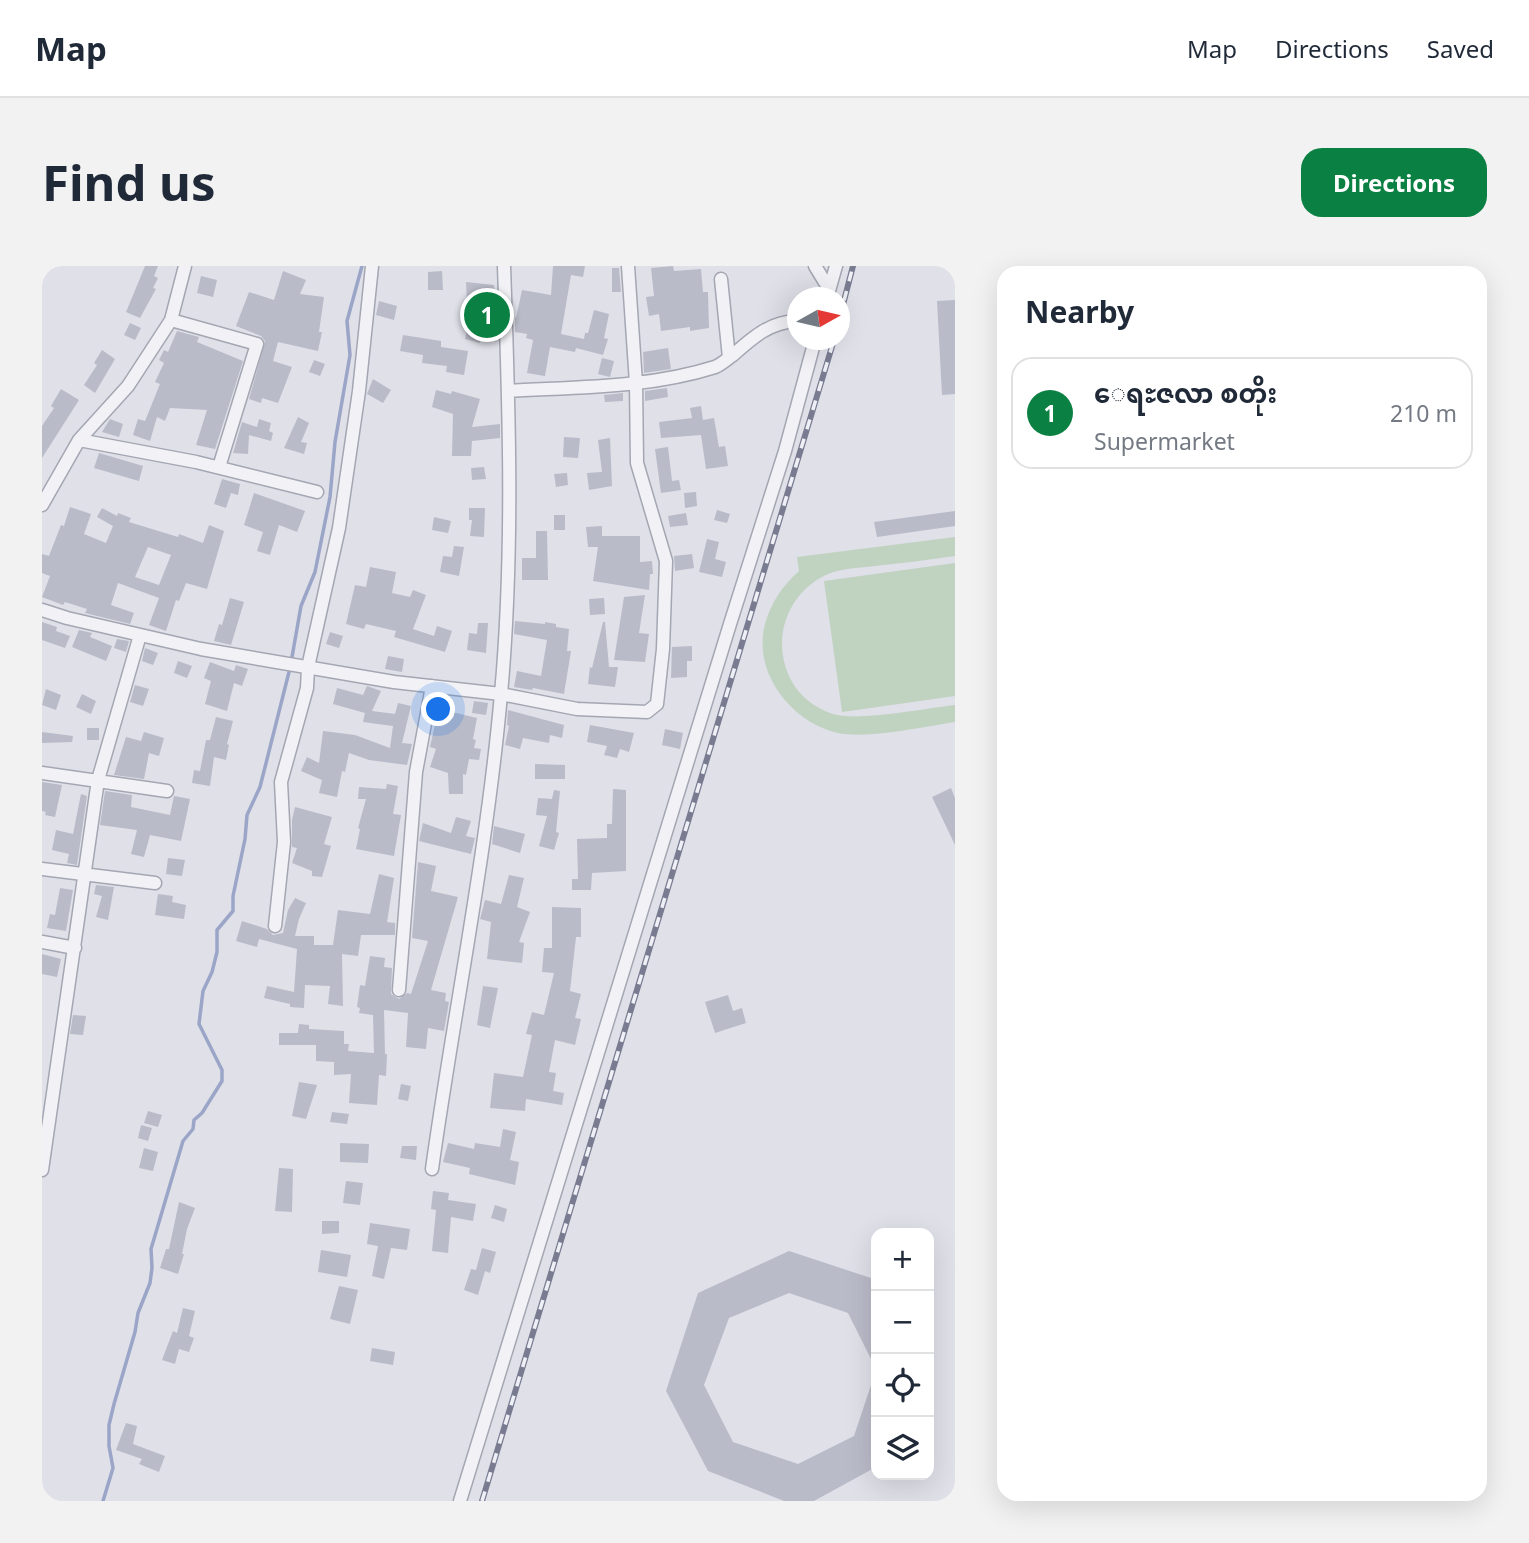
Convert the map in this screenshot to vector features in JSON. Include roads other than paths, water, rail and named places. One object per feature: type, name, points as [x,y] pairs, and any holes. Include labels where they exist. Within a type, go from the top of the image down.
[{"type":"street","points":[[42,505],[79,440],[128,386],[171,320],[185,266]]},
{"type":"street","points":[[275,926],[284,842],[281,782],[307,688],[308,667],[339,528],[359,391],[372,266]]},
{"type":"street","points":[[432,1169],[479,872],[501,694],[509,546],[504,266]]},
{"type":"street","points":[[42,610],[201,649],[432,686],[501,694],[577,709],[647,712],[657,704],[663,649],[666,561],[637,463],[636,383],[628,266]]},
{"type":"street","points":[[815,266],[825,287]]},
{"type":"street","points":[[830,287],[836,266]]},
{"type":"street","points":[[721,279],[729,358]]},
{"type":"street","points":[[171,320],[257,344],[219,467]]},
{"type":"street","points":[[508,391],[636,383],[695,373],[720,365],[766,328],[787,322]]},
{"type":"street","points":[[460,1501],[785,451],[812,350]]},
{"type":"street","points":[[79,440],[219,467],[317,492]]},
{"type":"street","points":[[42,1170],[98,780],[140,635]]},
{"type":"street","points":[[399,990],[416,772],[432,686]]},
{"type":"street","points":[[42,773],[167,791]]},
{"type":"street","points":[[42,869],[155,883]]},
{"type":"street","points":[[42,942],[75,948]]},
{"type":"waterway","points":[[292,657],[301,606],[315,572],[330,497],[335,442],[350,355],[347,321],[362,266]]},
{"type":"waterway","points":[[103,1501],[113,1468],[109,1425],[138,1313],[150,1283],[151,1249],[183,1141],[193,1129],[194,1120],[202,1113],[222,1081],[222,1070],[199,1024],[203,991],[217,952],[217,930],[233,911],[233,896],[245,839],[247,815],[260,787],[289,672]]},
{"type":"railway","points":[[848,287],[853,266]]},
{"type":"railway","points":[[482,1501],[831,350]]},
{"type":"place","name":"ေရႊဇလာ စတိုး","points":[[487,315]]}]
